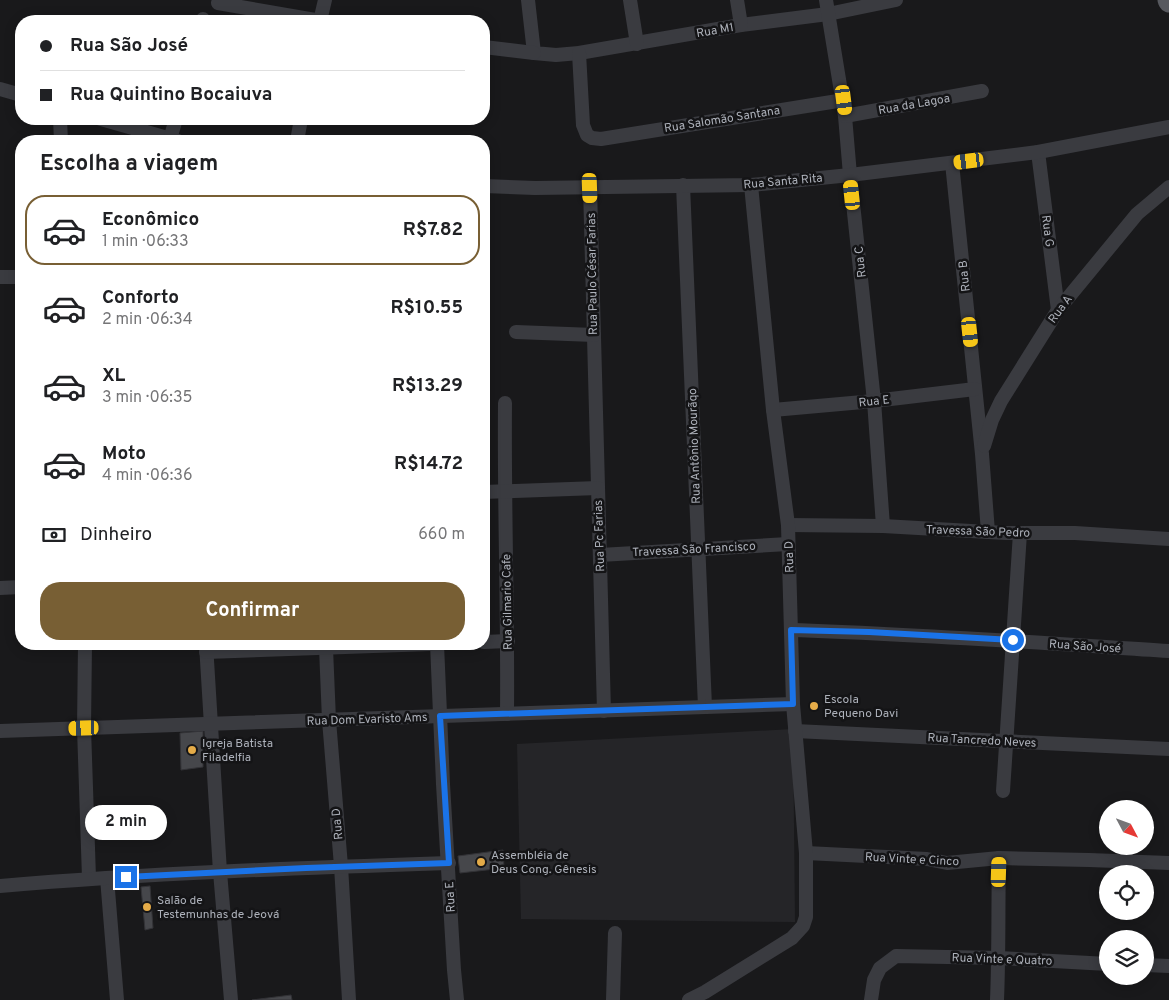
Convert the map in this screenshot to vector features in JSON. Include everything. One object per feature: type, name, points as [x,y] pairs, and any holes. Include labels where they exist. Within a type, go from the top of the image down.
[{"type":"street","points":[[322,15],[325,0]]},
{"type":"street","points":[[528,0],[534,53]]},
{"type":"street","points":[[630,0],[636,44]]},
{"type":"street","points":[[737,0],[741,25]]},
{"type":"street","name":"Rua M1","points":[[490,48],[556,55],[578,53],[741,25],[827,7],[896,0]]},
{"type":"street","points":[[218,3],[287,15]]},
{"type":"street","name":"Rua C","points":[[827,7],[846,116],[884,526]]},
{"type":"street","name":"Rua Salomão Santana","points":[[578,53],[583,125],[587,135],[592,138],[601,139],[844,100]]},
{"type":"street","points":[[0,89],[15,93]]},
{"type":"street","name":"Rua da Lagoa","points":[[846,116],[982,91]]},
{"type":"street","points":[[122,125],[157,135]]},
{"type":"street","name":"Rua Santa Rita","points":[[490,186],[590,188],[751,185],[1038,152],[1169,127]]},
{"type":"street","name":"Rua G","points":[[1038,152],[1058,310]]},
{"type":"street","name":"Rua B","points":[[952,163],[976,389]]},
{"type":"street","name":"Rua Antônio Mourãqo","points":[[683,185],[705,707]]},
{"type":"street","name":"Rua D","points":[[689,1000],[792,938],[806,921],[806,853],[793,704],[788,525],[773,410],[751,185]]},
{"type":"street","name":"Rua A","points":[[982,454],[992,420],[1001,401],[1058,310],[1137,214],[1169,187]]},
{"type":"street","name":"Rua Paulo César Farias","points":[[590,188],[594,361]]},
{"type":"street","points":[[0,277],[15,277]]},
{"type":"street","points":[[516,332],[594,335]]},
{"type":"street","name":"Rua Pc Farias","points":[[594,361],[604,710]]},
{"type":"street","name":"Rua A","points":[[976,389],[988,532]]},
{"type":"street","name":"Rua E","points":[[773,410],[874,402],[976,389]]},
{"type":"street","name":"Rua Gilmario Cafe","points":[[505,403],[504,491],[508,641],[507,714]]},
{"type":"street","points":[[490,492],[598,488]]},
{"type":"street","name":"Travessa São Pedro","points":[[788,525],[884,526],[1169,539]]},
{"type":"street","points":[[1003,791],[1020,533]]},
{"type":"street","name":"Travessa São Francisco","points":[[600,555],[788,544]]},
{"type":"street","points":[[0,588],[15,587]]},
{"type":"street","name":"Rua São José","points":[[791,630],[869,632],[1169,651]]},
{"type":"street","points":[[490,642],[508,641]]},
{"type":"street","points":[[84,650],[84,728],[89,878]]},
{"type":"street","points":[[206,650],[220,872],[231,1000]]},
{"type":"street","name":"Rua D","points":[[326,650],[329,720],[350,1000]]},
{"type":"street","name":"Rua E","points":[[437,650],[457,1000]]},
{"type":"street","name":"Rua Dom Evaristo Ams","points":[[0,731],[793,704]]},
{"type":"street","name":"Rua Tancredo Neves","points":[[796,731],[1169,749]]},
{"type":"street","name":"Rua Vinte e Cinco","points":[[806,853],[927,859],[947,863],[1000,858],[1169,863]]},
{"type":"street","points":[[997,1000],[1000,858]]},
{"type":"street","points":[[0,886],[89,878],[340,866],[449,863]]},
{"type":"street","points":[[107,878],[116,1000]]},
{"type":"street","points":[[613,1000],[615,933]]},
{"type":"street","name":"Rua Vinte e Quatro","points":[[871,1000],[874,980],[880,968],[896,956],[999,958],[1099,964]]},
{"type":"street","points":[[1154,965],[1169,966]]},
{"type":"shaded area","points":[[793,729],[795,922],[521,919],[517,744]]},
{"type":"building","name":"Igreja Batista Filadelfia","points":[[203,731],[203,767],[181,770],[180,733]]},
{"type":"building","name":"Assembléia de Deus Cong. Gênesis","points":[[503,850],[504,868],[460,873],[458,856]]},
{"type":"building","name":"Salão de Testemunhas de Jeová","points":[[150,886],[153,928],[145,930],[141,887]]},
{"type":"building","points":[[291,995],[292,1000],[252,1000]]},
{"type":"place","name":"Escola Pequeno Davi","points":[[814,706]]},
{"type":"place","name":"Igreja Batista Filadelfia","points":[[192,750]]},
{"type":"place","name":"Assembléia de Deus Cong. Gênesis","points":[[481,862]]},
{"type":"place","name":"Salão de Testemunhas de Jeová","points":[[147,907]]},
{"type":"route","points":[[126,877],[449,863],[440,716],[793,704],[791,630],[869,632],[1013,640]]}]
